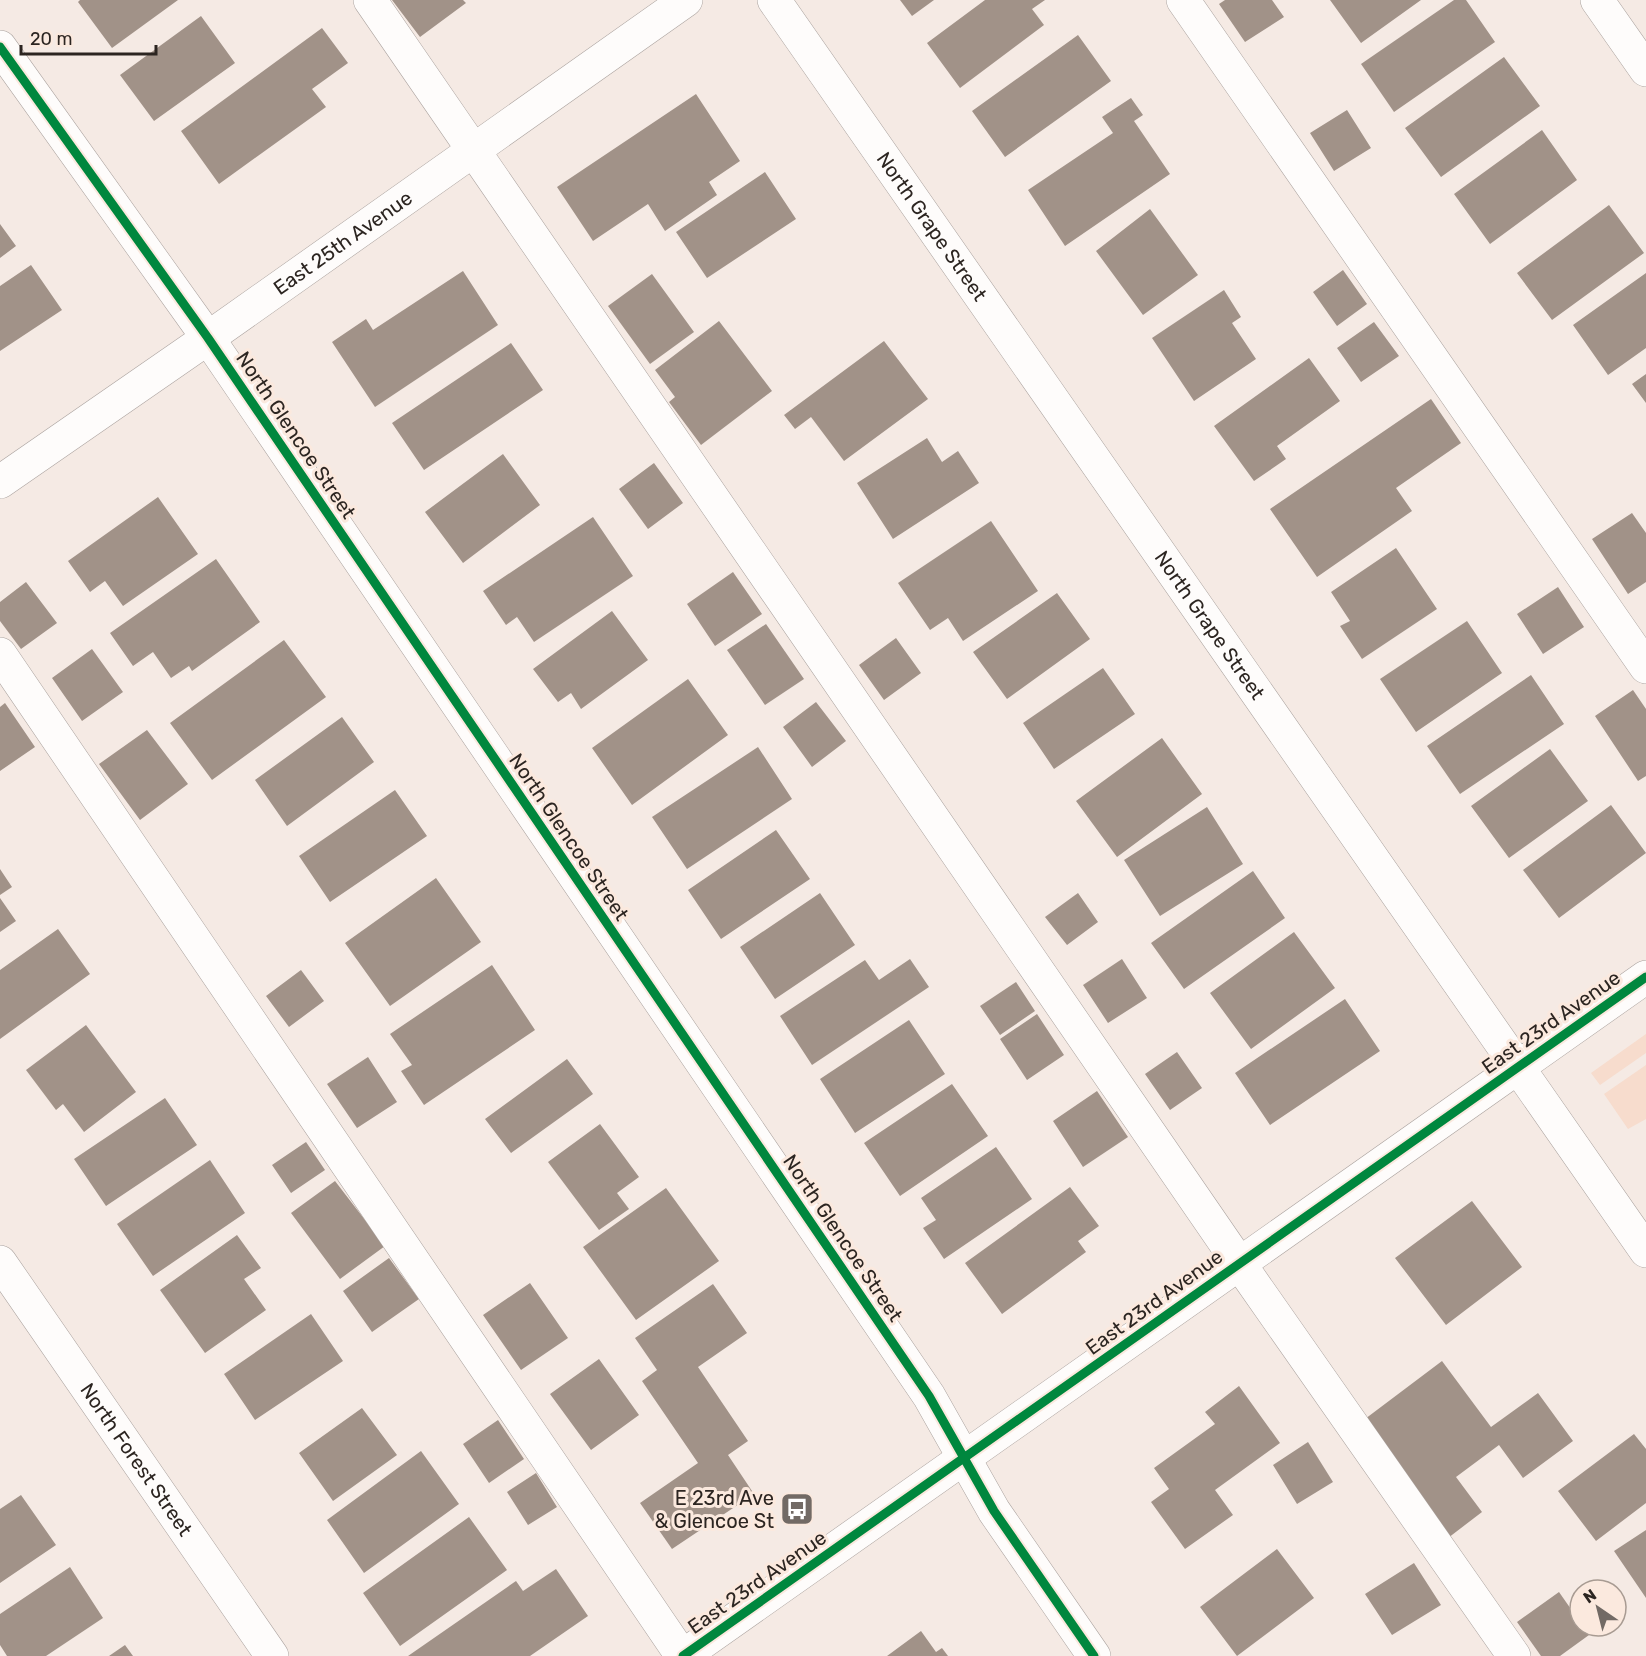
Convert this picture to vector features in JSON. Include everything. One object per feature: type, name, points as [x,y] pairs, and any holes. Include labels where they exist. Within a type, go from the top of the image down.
[{"type":"street","points":[[370,0],[1239,1263],[1514,1656]]},
{"type":"street","name":"East 25th Avenue","points":[[0,482],[686,0]]},
{"type":"street","name":"North Grape Street","points":[[774,0],[1646,1251]]},
{"type":"street","points":[[1183,0],[1646,667]]},
{"type":"street","points":[[1598,0],[1646,70]]},
{"type":"street","name":"North Glencoe Street","points":[[0,47],[208,338],[929,1396],[1009,1535],[1094,1656]]},
{"type":"street","points":[[0,654],[683,1656]]},
{"type":"street","name":"East 23rd Avenue","points":[[683,1656],[965,1460],[1239,1263],[1646,977]]},
{"type":"street","name":"North Forest Street","points":[[0,1262],[272,1656]]},
{"type":"shaded area","points":[[1646,1034],[1646,1053],[1600,1085],[1591,1073]]},
{"type":"shaded area","points":[[1646,1065],[1646,1119],[1628,1129],[1604,1094]]},
{"type":"building","points":[[80,0],[178,0],[112,48],[78,2]]},
{"type":"building","points":[[392,0],[463,0],[466,3],[420,37]]},
{"type":"building","points":[[900,0],[934,0],[912,16]]},
{"type":"building","points":[[985,0],[1045,0],[1032,9],[1044,25],[960,88],[927,43]]},
{"type":"building","points":[[1225,0],[1272,0],[1284,17],[1245,42],[1219,4]]},
{"type":"building","points":[[1330,0],[1421,0],[1361,43]]},
{"type":"building","points":[[1454,0],[1466,0],[1495,42],[1394,112],[1361,64]]},
{"type":"building","points":[[201,16],[235,63],[154,121],[120,75]]},
{"type":"building","points":[[322,28],[348,63],[312,89],[326,107],[219,184],[181,131]]},
{"type":"building","points":[[1078,35],[1111,81],[1005,157],[972,111]]},
{"type":"building","points":[[1504,57],[1540,106],[1441,177],[1405,128]]},
{"type":"building","points":[[696,94],[740,161],[709,182],[717,195],[665,231],[648,204],[593,241],[557,187]]},
{"type":"building","points":[[1131,98],[1143,115],[1134,121],[1170,174],[1065,246],[1028,190],[1113,133],[1102,117]]},
{"type":"building","points":[[1347,110],[1371,148],[1334,171],[1310,133]]},
{"type":"building","points":[[1542,130],[1577,180],[1490,244],[1454,194]]},
{"type":"building","points":[[765,172],[796,219],[707,278],[676,232]]},
{"type":"building","points":[[1609,205],[1644,253],[1552,320],[1517,273]]},
{"type":"building","points":[[1150,209],[1198,275],[1143,315],[1096,251]]},
{"type":"building","points":[[0,224],[16,246],[0,258]]},
{"type":"building","points":[[31,265],[62,310],[0,351],[0,286]]},
{"type":"building","points":[[1343,270],[1367,304],[1337,326],[1313,292]]},
{"type":"building","points":[[463,271],[498,325],[375,407],[332,342],[366,319],[373,330]]},
{"type":"building","points":[[1646,273],[1646,348],[1608,375],[1573,325]]},
{"type":"building","points":[[652,274],[694,332],[650,364],[608,306]]},
{"type":"building","points":[[1224,290],[1241,317],[1232,323],[1256,359],[1194,401],[1152,338]]},
{"type":"building","points":[[719,321],[772,391],[701,445],[669,402],[675,397],[655,370]]},
{"type":"building","points":[[1374,322],[1399,356],[1361,382],[1337,348]]},
{"type":"building","points":[[884,341],[928,399],[844,461],[811,417],[795,429],[784,415]]},
{"type":"building","points":[[511,343],[543,390],[424,470],[392,423]]},
{"type":"building","points":[[1309,358],[1340,401],[1277,446],[1286,459],[1254,481],[1214,426]]},
{"type":"building","points":[[1646,374],[1646,403],[1632,384]]},
{"type":"building","points":[[1431,399],[1461,443],[1396,488],[1412,511],[1317,577],[1270,509]]},
{"type":"building","points":[[927,438],[942,462],[958,451],[979,483],[893,539],[857,483]]},
{"type":"building","points":[[503,454],[540,505],[463,563],[425,512]]},
{"type":"building","points":[[654,463],[683,503],[648,529],[619,489]]},
{"type":"building","points":[[158,497],[198,554],[123,606],[105,581],[90,592],[68,561]]},
{"type":"building","points":[[1632,513],[1646,533],[1646,582],[1628,594],[1592,539]]},
{"type":"building","points":[[593,517],[633,576],[534,642],[517,617],[506,625],[483,591]]},
{"type":"building","points":[[991,521],[1038,591],[963,641],[948,618],[930,630],[898,583]]},
{"type":"building","points":[[1396,548],[1437,609],[1362,659],[1340,626],[1350,621],[1331,592]]},
{"type":"building","points":[[216,559],[260,622],[192,671],[189,666],[171,678],[153,652],[133,666],[110,633]]},
{"type":"building","points":[[733,572],[762,614],[715,646],[687,604]]},
{"type":"building","points":[[26,582],[57,623],[21,649],[0,621],[0,602]]},
{"type":"building","points":[[1558,587],[1584,627],[1543,654],[1517,614]]},
{"type":"building","points":[[1057,593],[1090,639],[1007,699],[973,652]]},
{"type":"building","points":[[612,611],[648,660],[581,709],[571,693],[558,702],[533,669]]},
{"type":"building","points":[[1467,621],[1502,673],[1416,732],[1380,679]]},
{"type":"building","points":[[766,624],[804,679],[765,705],[727,650]]},
{"type":"building","points":[[896,638],[921,673],[884,700],[859,665]]},
{"type":"building","points":[[284,640],[326,697],[212,780],[170,723]]},
{"type":"building","points":[[92,649],[123,692],[82,721],[52,678]]},
{"type":"building","points":[[1103,668],[1135,714],[1054,769],[1023,723]]},
{"type":"building","points":[[1531,675],[1564,724],[1460,794],[1427,746]]},
{"type":"building","points":[[688,679],[728,735],[632,805],[592,748]]},
{"type":"building","points":[[1633,690],[1646,709],[1646,776],[1638,781],[1595,716]]},
{"type":"building","points":[[816,702],[846,741],[812,767],[783,727]]},
{"type":"building","points":[[5,703],[35,747],[0,771],[0,707]]},
{"type":"building","points":[[342,717],[374,762],[287,826],[255,780]]},
{"type":"building","points":[[147,730],[188,784],[140,820],[99,764]]},
{"type":"building","points":[[1162,738],[1202,794],[1117,857],[1076,801]]},
{"type":"building","points":[[758,747],[792,799],[687,869],[652,817]]},
{"type":"building","points":[[1550,749],[1588,801],[1509,858],[1471,806]]},
{"type":"building","points":[[395,790],[427,836],[330,902],[299,856]]},
{"type":"building","points":[[1611,805],[1646,853],[1559,918],[1523,870]]},
{"type":"building","points":[[1207,807],[1243,864],[1160,916],[1124,860]]},
{"type":"building","points":[[776,830],[810,879],[721,939],[688,890]]},
{"type":"building","points":[[0,869],[12,887],[0,895]]},
{"type":"building","points":[[1253,871],[1285,918],[1184,989],[1151,943]]},
{"type":"building","points":[[436,878],[481,942],[390,1006],[345,943]]},
{"type":"building","points":[[820,893],[855,945],[775,999],[740,947]]},
{"type":"building","points":[[1078,893],[1098,922],[1067,945],[1045,917]]},
{"type":"building","points":[[0,898],[16,921],[0,932]]},
{"type":"building","points":[[58,929],[90,974],[0,1039],[0,970]]},
{"type":"building","points":[[1294,932],[1335,988],[1251,1049],[1210,993]]},
{"type":"building","points":[[910,959],[929,987],[812,1065],[780,1016],[865,960],[879,980]]},
{"type":"building","points":[[1122,959],[1147,998],[1108,1023],[1083,985]]},
{"type":"building","points":[[492,965],[535,1030],[424,1105],[401,1071],[412,1065],[390,1034]]},
{"type":"building","points":[[301,970],[324,1001],[289,1027],[266,996]]},
{"type":"building","points":[[1016,982],[1035,1011],[1000,1035],[980,1006]]},
{"type":"building","points":[[1345,999],[1380,1051],[1270,1125],[1235,1073]]},
{"type":"building","points":[[1037,1014],[1064,1055],[1027,1080],[1000,1039]]},
{"type":"building","points":[[909,1020],[945,1074],[855,1133],[820,1079]]},
{"type":"building","points":[[86,1025],[136,1092],[84,1132],[63,1104],[56,1110],[26,1070]]},
{"type":"building","points":[[1177,1052],[1202,1088],[1170,1110],[1145,1074]]},
{"type":"building","points":[[368,1057],[397,1102],[357,1128],[327,1084]]},
{"type":"building","points":[[567,1059],[593,1094],[511,1153],[485,1119]]},
{"type":"building","points":[[952,1084],[988,1136],[900,1196],[864,1143]]},
{"type":"building","points":[[1097,1091],[1128,1137],[1083,1167],[1053,1121]]},
{"type":"building","points":[[165,1098],[197,1145],[106,1206],[74,1159]]},
{"type":"building","points":[[600,1124],[639,1177],[617,1193],[629,1209],[599,1230],[548,1162]]},
{"type":"building","points":[[306,1142],[325,1170],[291,1193],[272,1165]]},
{"type":"building","points":[[996,1147],[1032,1199],[944,1259],[923,1228],[936,1220],[921,1198]]},
{"type":"building","points":[[210,1160],[245,1213],[153,1276],[117,1224]]},
{"type":"building","points":[[335,1181],[385,1246],[340,1279],[291,1213]]},
{"type":"building","points":[[1070,1187],[1099,1226],[1078,1241],[1086,1252],[1002,1314],[965,1263]]},
{"type":"building","points":[[666,1188],[719,1261],[636,1320],[583,1247]]},
{"type":"building","points":[[1472,1201],[1522,1267],[1446,1325],[1395,1258]]},
{"type":"building","points":[[237,1235],[261,1268],[244,1279],[266,1310],[205,1353],[160,1290]]},
{"type":"building","points":[[389,1258],[419,1299],[372,1332],[343,1291]]},
{"type":"building","points":[[530,1283],[568,1338],[521,1370],[483,1315]]},
{"type":"building","points":[[713,1284],[747,1333],[698,1367],[748,1441],[728,1455],[754,1494],[672,1549],[640,1503],[698,1463],[642,1381],[657,1370],[635,1338]]},
{"type":"building","points":[[311,1314],[343,1361],[255,1420],[224,1374]]},
{"type":"building","points":[[599,1359],[639,1415],[591,1450],[550,1394]]},
{"type":"building","points":[[1442,1361],[1491,1427],[1538,1393],[1573,1441],[1523,1478],[1499,1445],[1456,1477],[1482,1512],[1448,1538],[1361,1422]]},
{"type":"building","points":[[1239,1386],[1280,1443],[1215,1490],[1233,1515],[1185,1549],[1151,1502],[1169,1489],[1154,1468],[1215,1424],[1205,1412]]},
{"type":"building","points":[[362,1408],[397,1455],[333,1501],[299,1453]]},
{"type":"building","points":[[498,1420],[524,1459],[489,1483],[463,1444]]},
{"type":"building","points":[[1634,1434],[1646,1449],[1646,1503],[1596,1541],[1558,1491]]},
{"type":"building","points":[[1308,1442],[1333,1482],[1297,1504],[1273,1465]]},
{"type":"building","points":[[421,1451],[459,1504],[364,1573],[327,1520]]},
{"type":"building","points":[[536,1473],[557,1507],[528,1525],[507,1492]]},
{"type":"building","points":[[21,1495],[56,1545],[0,1583],[0,1509]]},
{"type":"building","points":[[469,1517],[507,1570],[400,1646],[363,1593]]},
{"type":"building","points":[[1646,1530],[1646,1598],[1614,1551]]},
{"type":"building","points":[[1277,1549],[1314,1598],[1237,1656],[1200,1607]]},
{"type":"building","points":[[1414,1563],[1441,1605],[1392,1635],[1365,1594]]},
{"type":"building","points":[[70,1567],[103,1618],[46,1656],[7,1656],[0,1645],[0,1614]]},
{"type":"building","points":[[556,1569],[588,1616],[530,1656],[408,1656],[516,1581],[523,1591]]},
{"type":"building","points":[[1559,1592],[1568,1605],[1568,1638],[1585,1638],[1560,1656],[1541,1656],[1517,1622]]},
{"type":"building","points":[[921,1631],[936,1652],[942,1648],[948,1656],[887,1656]]},
{"type":"building","points":[[125,1645],[133,1656],[109,1656]]},
{"type":"cycle path","points":[[0,47],[208,338],[929,1396],[994,1511],[1094,1656]]},
{"type":"cycle path","points":[[683,1656],[1646,977]]},
{"type":"place","name":"E 23rd Ave & Glencoe St","points":[[797,1509]]}]
